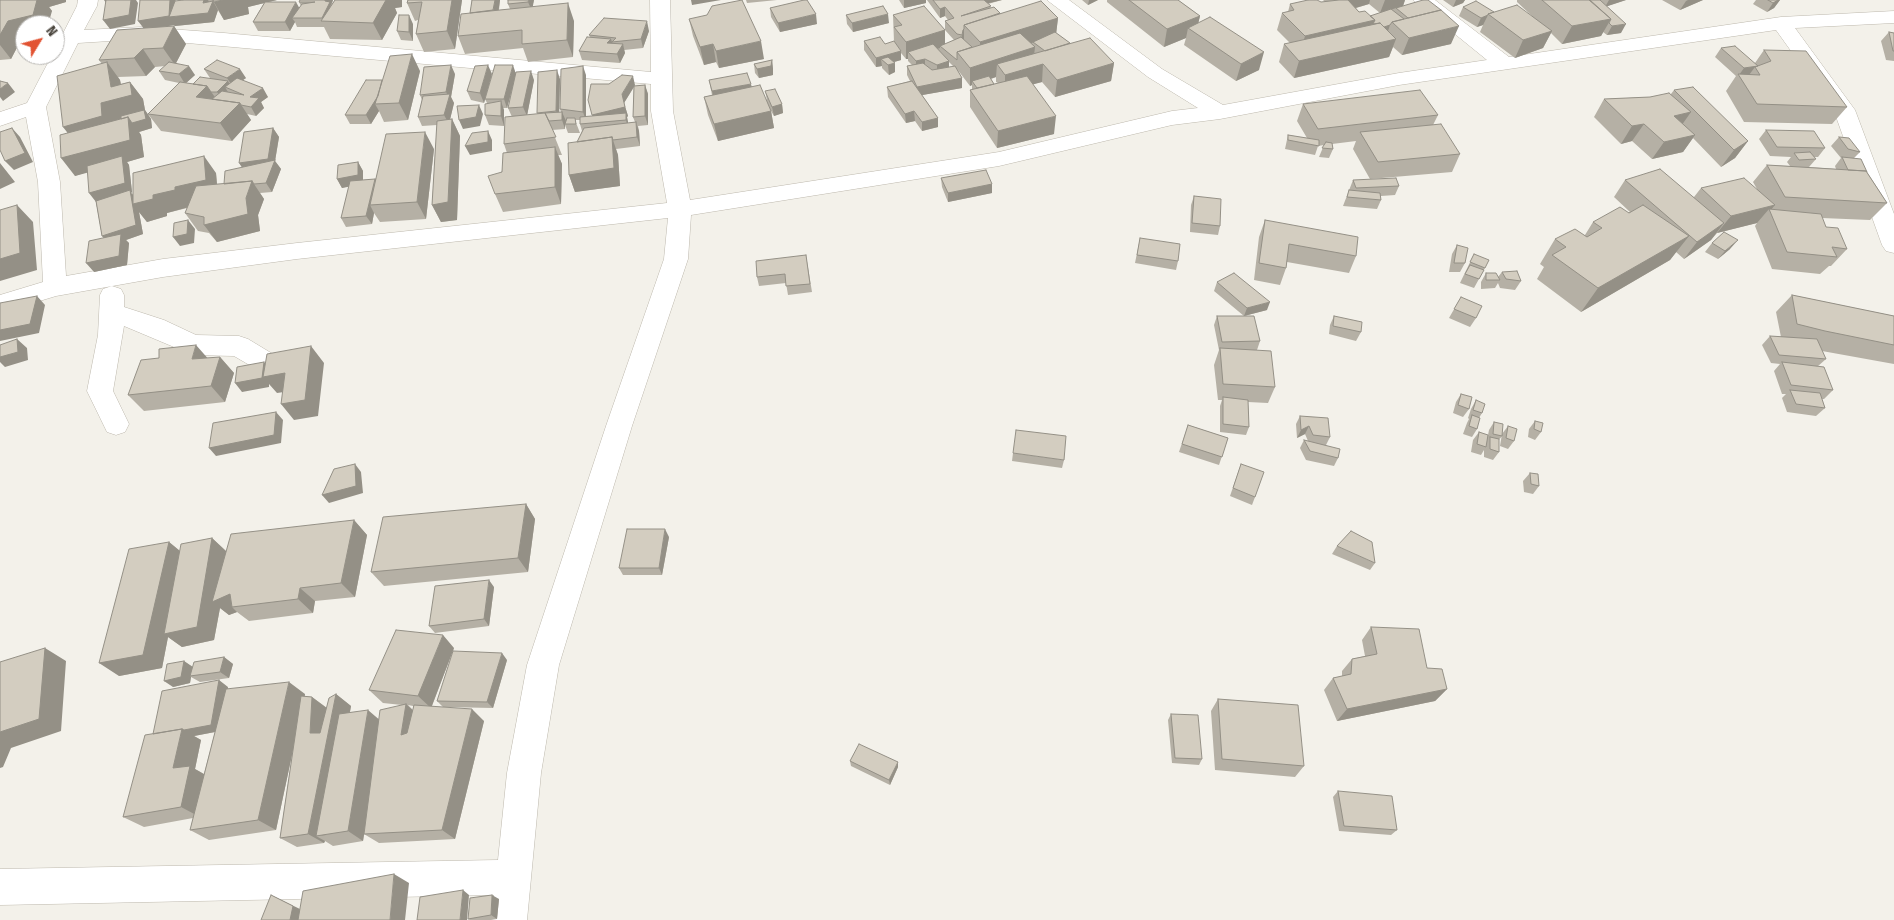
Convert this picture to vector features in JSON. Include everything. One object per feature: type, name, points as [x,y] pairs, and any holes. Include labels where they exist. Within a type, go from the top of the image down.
[{"type":"street","points":[[55,287],[49,182],[35,107],[87,6],[88,0]]},
{"type":"street","points":[[509,920],[524,773],[542,665],[619,426],[676,259],[680,209],[662,111],[660,0]]},
{"type":"street","points":[[1057,0],[1155,73],[1220,112]]},
{"type":"street","points":[[1423,0],[1504,63]]},
{"type":"street","points":[[0,304],[55,287],[113,276],[297,251],[680,209],[999,159],[1172,118],[1220,112],[1399,79],[1504,63],[1781,23],[1894,18]]},
{"type":"street","points":[[1781,23],[1844,110],[1894,245]]},
{"type":"street","points":[[71,36],[142,33],[661,79]]},
{"type":"street","points":[[0,120],[35,107]]},
{"type":"street","points":[[113,276],[111,335],[100,391],[116,424]]},
{"type":"street","points":[[112,312],[193,345],[239,346],[267,363]]},
{"type":"street","points":[[0,887],[514,877]]},
{"type":"building","points":[[0,0],[37,0],[33,15],[15,15],[15,19],[8,21],[0,35]]},
{"type":"building","points":[[106,0],[131,0],[129,15],[103,20]]},
{"type":"building","points":[[140,0],[170,0],[169,16],[138,21]]},
{"type":"building","points":[[204,0],[203,3],[213,1],[208,13],[169,17],[175,1]]},
{"type":"building","points":[[300,0],[325,0],[330,2],[322,18],[292,18],[302,4],[315,2],[299,2]]},
{"type":"building","points":[[335,0],[386,0],[373,23],[321,21]]},
{"type":"building","points":[[408,0],[452,0],[447,31],[416,34],[422,2],[407,3]]},
{"type":"building","points":[[472,0],[495,0],[493,10],[470,13]]},
{"type":"building","points":[[508,0],[529,0],[528,2],[508,4]]},
{"type":"building","points":[[742,0],[761,41],[716,51],[713,44],[700,47],[689,19],[707,15],[712,6]]},
{"type":"building","points":[[807,0],[816,14],[778,23],[770,8]]},
{"type":"building","points":[[933,0],[984,0],[991,6],[961,16],[994,7],[1000,13],[964,25],[962,35],[957,34],[945,21],[954,18],[945,7],[940,9]]},
{"type":"building","points":[[1129,0],[1178,0],[1200,16],[1167,29]]},
{"type":"building","points":[[1308,0],[1321,2],[1348,0],[1359,12],[1365,11],[1375,20],[1305,36],[1282,13],[1294,10],[1290,4]]},
{"type":"building","points":[[1428,0],[1441,10],[1408,18],[1396,8]]},
{"type":"building","points":[[1542,0],[1589,0],[1611,19],[1572,26]]},
{"type":"building","points":[[1590,0],[1600,0],[1626,24],[1612,26],[1609,23],[1611,19]]},
{"type":"building","points":[[1041,1],[1058,18],[980,42],[964,25]]},
{"type":"building","points":[[1476,1],[1494,12],[1481,18],[1463,7]]},
{"type":"building","points":[[265,2],[296,2],[285,22],[253,22]]},
{"type":"building","points":[[568,3],[567,40],[522,44],[522,30],[458,36],[461,14]]},
{"type":"building","points":[[1517,5],[1552,31],[1523,40],[1488,14]]},
{"type":"building","points":[[883,6],[888,14],[852,23],[846,15]]},
{"type":"building","points":[[924,6],[945,30],[906,42],[894,27],[902,25],[893,15]]},
{"type":"building","points":[[1391,9],[1404,19],[1392,22],[1384,27],[1380,23],[1373,24],[1375,20],[1370,16]]},
{"type":"building","points":[[1441,10],[1459,26],[1409,38],[1392,22]]},
{"type":"building","points":[[399,15],[409,15],[409,32],[397,31]]},
{"type":"building","points":[[1210,17],[1264,52],[1241,64],[1188,28]]},
{"type":"building","points":[[604,18],[647,21],[641,39],[612,42],[616,38],[589,35]]},
{"type":"building","points":[[1380,23],[1396,39],[1299,61],[1284,44]]},
{"type":"building","points":[[174,26],[163,48],[143,49],[134,58],[99,60],[117,30]]},
{"type":"building","points":[[1055,32],[1070,43],[1045,51],[1033,42]]},
{"type":"building","points":[[1889,32],[1894,33],[1894,51],[1893,51]]},
{"type":"building","points":[[1020,33],[1035,47],[970,68],[957,52]]},
{"type":"building","points":[[587,37],[611,39],[607,43],[623,44],[617,54],[579,51]]},
{"type":"building","points":[[880,37],[885,44],[894,41],[901,51],[876,58],[864,41]]},
{"type":"building","points":[[961,37],[972,47],[957,52],[957,60],[940,46]]},
{"type":"building","points":[[1090,38],[1114,63],[1057,80],[1043,64],[1005,75],[997,64]]},
{"type":"building","points":[[933,44],[949,61],[937,65],[925,59],[916,61],[908,52]]},
{"type":"building","points":[[1735,46],[1758,66],[1744,68],[1721,48]]},
{"type":"building","points":[[1764,50],[1806,51],[1847,107],[1757,104],[1738,74],[1760,75],[1755,67],[1771,61]]},
{"type":"building","points":[[412,54],[399,103],[375,104],[390,56]]},
{"type":"building","points":[[888,57],[895,63],[888,65],[881,59]]},
{"type":"building","points":[[217,60],[240,69],[227,78],[204,69]]},
{"type":"building","points":[[772,60],[771,66],[757,69],[754,64]]},
{"type":"building","points":[[107,62],[111,87],[130,82],[132,95],[101,103],[102,116],[63,127],[57,76]]},
{"type":"building","points":[[169,62],[189,66],[179,74],[159,71]]},
{"type":"building","points":[[923,63],[932,70],[955,66],[962,78],[917,87],[907,66]]},
{"type":"building","points":[[451,65],[446,92],[420,95],[424,67]]},
{"type":"building","points":[[488,65],[480,93],[467,91],[475,66]]},
{"type":"building","points":[[495,65],[513,65],[504,99],[485,99]]},
{"type":"building","points":[[583,66],[583,112],[560,109],[561,69]]},
{"type":"building","points":[[557,70],[556,111],[537,113],[538,72]]},
{"type":"building","points":[[531,71],[523,107],[508,108],[516,72]]},
{"type":"building","points":[[747,73],[751,84],[712,91],[709,80]]},
{"type":"building","points":[[622,75],[633,76],[622,94],[625,107],[592,115],[588,100],[591,84],[609,84]]},
{"type":"building","points":[[989,76],[994,84],[977,88],[972,81]]},
{"type":"building","points":[[1027,76],[1056,116],[998,131],[970,90]]},
{"type":"building","points":[[200,77],[228,81],[217,92],[211,92],[207,86],[193,84]]},
{"type":"building","points":[[237,78],[263,88],[250,97],[259,98],[251,107],[241,105],[240,103],[212,99],[222,91],[244,95],[225,87]]},
{"type":"building","points":[[366,80],[382,80],[378,96],[366,115],[345,115]]},
{"type":"building","points":[[0,81],[8,83],[0,89]]},
{"type":"building","points":[[912,81],[938,118],[922,122],[914,111],[905,114],[887,87]]},
{"type":"building","points":[[180,82],[207,86],[196,97],[240,103],[220,123],[148,114]]},
{"type":"building","points":[[645,85],[645,116],[633,117],[634,86]]},
{"type":"building","points":[[760,85],[771,111],[714,124],[704,97]]},
{"type":"building","points":[[1693,87],[1748,141],[1734,150],[1674,90]]},
{"type":"building","points":[[775,89],[782,104],[772,107],[765,91]]},
{"type":"building","points":[[1420,90],[1438,115],[1318,129],[1303,104]]},
{"type":"building","points":[[1669,93],[1691,112],[1674,116],[1695,135],[1664,142],[1644,124],[1632,126],[1604,99],[1650,97]]},
{"type":"building","points":[[450,94],[444,115],[418,117],[423,96]]},
{"type":"building","points":[[501,101],[501,116],[485,115],[485,104]]},
{"type":"building","points":[[479,105],[476,117],[459,120],[457,106]]},
{"type":"building","points":[[144,110],[146,119],[132,123],[128,117],[121,119],[121,116]]},
{"type":"building","points":[[562,112],[562,120],[549,121],[545,113]]},
{"type":"building","points":[[545,113],[556,137],[504,144],[505,117]]},
{"type":"building","points":[[626,113],[626,120],[580,124],[580,117]]},
{"type":"building","points":[[128,117],[130,140],[61,158],[60,135]]},
{"type":"building","points":[[567,118],[575,118],[576,124],[565,124]]},
{"type":"building","points":[[452,119],[448,202],[432,205],[437,121]]},
{"type":"building","points":[[636,122],[637,137],[613,140],[612,137],[577,142],[584,128]]},
{"type":"building","points":[[1441,124],[1460,154],[1378,162],[1360,132]]},
{"type":"building","points":[[12,128],[25,153],[5,161],[0,150],[0,132]]},
{"type":"building","points":[[273,128],[268,159],[239,163],[244,132]]},
{"type":"building","points":[[1766,130],[1814,131],[1825,148],[1777,147]]},
{"type":"building","points":[[488,131],[488,142],[465,146],[472,133]]},
{"type":"building","points":[[425,132],[417,202],[370,205],[386,134]]},
{"type":"building","points":[[1288,135],[1319,140],[1319,146],[1288,140]]},
{"type":"building","points":[[612,137],[614,168],[569,175],[568,143]]},
{"type":"building","points":[[1839,137],[1849,138],[1860,152],[1848,149]]},
{"type":"building","points":[[1326,142],[1332,143],[1333,149],[1322,148]]},
{"type":"building","points":[[555,147],[555,187],[495,194],[488,176],[502,172],[503,153]]},
{"type":"building","points":[[1810,152],[1816,159],[1799,160],[1794,153]]},
{"type":"building","points":[[122,156],[125,183],[89,193],[87,166]]},
{"type":"building","points":[[204,156],[206,180],[175,187],[175,190],[153,195],[153,199],[133,204],[133,173]]},
{"type":"building","points":[[1842,157],[1861,159],[1867,172],[1848,170]]},
{"type":"building","points":[[275,160],[266,183],[254,184],[252,181],[224,184],[225,171]]},
{"type":"building","points":[[358,162],[358,175],[337,179],[338,165]]},
{"type":"building","points":[[1767,165],[1866,171],[1887,203],[1785,197]]},
{"type":"building","points":[[1660,169],[1724,223],[1697,242],[1625,180]]},
{"type":"building","points":[[986,170],[992,184],[948,193],[941,178]]},
{"type":"building","points":[[1396,178],[1399,186],[1356,188],[1353,180]]},
{"type":"building","points":[[1744,178],[1775,205],[1731,216],[1701,188]]},
{"type":"building","points":[[375,179],[366,216],[341,218],[350,181]]},
{"type":"building","points":[[252,181],[246,198],[248,214],[204,225],[204,217],[185,213],[196,186]]},
{"type":"building","points":[[130,190],[136,225],[102,236],[96,201]]},
{"type":"building","points":[[1349,190],[1380,193],[1381,200],[1347,197]]},
{"type":"building","points":[[1194,196],[1221,199],[1220,226],[1192,223]]},
{"type":"building","points":[[17,205],[20,253],[0,259],[0,210]]},
{"type":"building","points":[[1643,205],[1689,236],[1598,288],[1552,255],[1566,247],[1555,239],[1575,229],[1587,237],[1602,228],[1593,222],[1620,207],[1629,213]]},
{"type":"building","points":[[1769,209],[1821,214],[1826,227],[1838,228],[1847,249],[1832,247],[1837,257],[1787,252]]},
{"type":"building","points":[[188,220],[187,234],[173,237],[174,223]]},
{"type":"building","points":[[1265,220],[1358,237],[1356,256],[1289,244],[1286,268],[1259,263]]},
{"type":"building","points":[[1724,232],[1738,240],[1725,251],[1712,243]]},
{"type":"building","points":[[121,234],[119,256],[86,263],[89,241]]},
{"type":"building","points":[[1140,238],[1180,244],[1178,261],[1137,255]]},
{"type":"building","points":[[1457,245],[1468,248],[1465,263],[1454,263]]},
{"type":"building","points":[[1474,254],[1489,260],[1485,268],[1470,262]]},
{"type":"building","points":[[806,255],[810,284],[786,286],[785,274],[757,277],[756,261]]},
{"type":"building","points":[[1470,265],[1484,270],[1479,279],[1465,274]]},
{"type":"building","points":[[1517,271],[1521,281],[1506,279],[1502,272]]},
{"type":"building","points":[[1234,273],[1270,302],[1247,308],[1217,282]]},
{"type":"building","points":[[1486,273],[1496,273],[1500,280],[1486,280]]},
{"type":"building","points":[[1792,295],[1894,316],[1894,345],[1797,324]]},
{"type":"building","points":[[37,296],[30,324],[0,330],[0,303]]},
{"type":"building","points":[[1461,297],[1482,306],[1476,318],[1454,309]]},
{"type":"building","points":[[1217,316],[1254,316],[1260,341],[1222,342]]},
{"type":"building","points":[[1334,316],[1362,322],[1361,332],[1333,326]]},
{"type":"building","points":[[1770,336],[1817,339],[1826,359],[1779,355]]},
{"type":"building","points":[[17,339],[18,352],[0,357],[0,345]]},
{"type":"building","points":[[196,345],[192,359],[220,357],[211,386],[128,395],[141,360],[159,358],[159,349]]},
{"type":"building","points":[[311,346],[305,400],[281,404],[285,373],[263,377],[267,354]]},
{"type":"building","points":[[1220,348],[1271,351],[1275,387],[1223,384]]},
{"type":"building","points":[[264,362],[262,378],[235,383],[237,367]]},
{"type":"building","points":[[1782,362],[1824,367],[1833,390],[1791,385]]},
{"type":"building","points":[[1790,390],[1820,393],[1825,408],[1796,404]]},
{"type":"building","points":[[1461,394],[1472,397],[1469,409],[1458,405]]},
{"type":"building","points":[[1223,397],[1248,400],[1249,427],[1223,424]]},
{"type":"building","points":[[1476,400],[1485,404],[1482,413],[1473,410]]},
{"type":"building","points":[[276,412],[274,435],[209,448],[213,423]]},
{"type":"building","points":[[1472,415],[1480,418],[1477,429],[1469,426]]},
{"type":"building","points":[[1300,416],[1328,418],[1330,437],[1313,435],[1309,426],[1301,430]]},
{"type":"building","points":[[1535,421],[1543,423],[1541,432],[1534,429]]},
{"type":"building","points":[[1494,422],[1503,424],[1502,436],[1493,434]]},
{"type":"building","points":[[1188,425],[1228,438],[1222,457],[1182,444]]},
{"type":"building","points":[[1508,426],[1517,429],[1514,441],[1506,438]]},
{"type":"building","points":[[1016,430],[1066,436],[1064,460],[1013,453]]},
{"type":"building","points":[[1479,432],[1488,435],[1486,447],[1477,444]]},
{"type":"building","points":[[1490,437],[1499,439],[1499,452],[1490,449]]},
{"type":"building","points":[[1304,440],[1340,449],[1338,458],[1310,451]]},
{"type":"building","points":[[355,464],[356,486],[322,495],[334,469]]},
{"type":"building","points":[[1241,464],[1264,472],[1255,497],[1233,488]]},
{"type":"building","points":[[1530,473],[1538,474],[1539,486],[1531,484]]},
{"type":"building","points":[[526,504],[518,558],[371,572],[383,517]]},
{"type":"building","points":[[354,520],[341,583],[300,588],[298,599],[232,607],[230,594],[212,602],[231,534]]},
{"type":"building","points":[[627,529],[665,529],[659,568],[619,568]]},
{"type":"building","points":[[1351,531],[1372,542],[1375,563],[1337,546]]},
{"type":"building","points":[[212,538],[197,627],[164,634],[181,544]]},
{"type":"building","points":[[169,542],[143,655],[99,663],[129,549]]},
{"type":"building","points":[[489,580],[484,619],[429,626],[435,586]]},
{"type":"building","points":[[1371,627],[1419,629],[1427,668],[1442,669],[1447,689],[1347,709],[1333,678],[1351,674],[1352,659],[1377,654]]},
{"type":"building","points":[[396,630],[443,635],[418,696],[369,690]]},
{"type":"building","points":[[45,648],[39,719],[0,732],[0,662]]},
{"type":"building","points":[[453,651],[502,653],[487,702],[437,701]]},
{"type":"building","points":[[224,657],[220,672],[190,676],[194,662]]},
{"type":"building","points":[[184,661],[181,677],[164,681],[167,664]]},
{"type":"building","points":[[219,680],[211,725],[153,734],[162,691]]},
{"type":"building","points":[[289,682],[258,820],[190,830],[226,689]]},
{"type":"building","points":[[336,694],[308,834],[280,838],[301,696],[312,697],[310,733],[320,733],[329,698]]},
{"type":"building","points":[[1218,699],[1298,705],[1304,766],[1222,759]]},
{"type":"building","points":[[406,704],[401,735],[407,733],[414,705],[472,709],[442,830],[364,834],[380,710]]},
{"type":"building","points":[[368,710],[348,831],[316,836],[339,714]]},
{"type":"building","points":[[1171,714],[1198,715],[1202,759],[1175,758]]},
{"type":"building","points":[[182,729],[173,768],[190,766],[181,807],[123,817],[145,735]]},
{"type":"building","points":[[859,744],[898,762],[889,780],[850,761]]},
{"type":"building","points":[[1338,791],[1392,796],[1397,830],[1344,826]]},
{"type":"building","points":[[394,874],[390,920],[298,920],[303,891]]},
{"type":"building","points":[[463,890],[460,920],[417,920],[420,897]]},
{"type":"building","points":[[271,895],[293,906],[290,920],[261,920]]},
{"type":"building","points":[[492,895],[491,915],[468,919],[470,898]]}]
